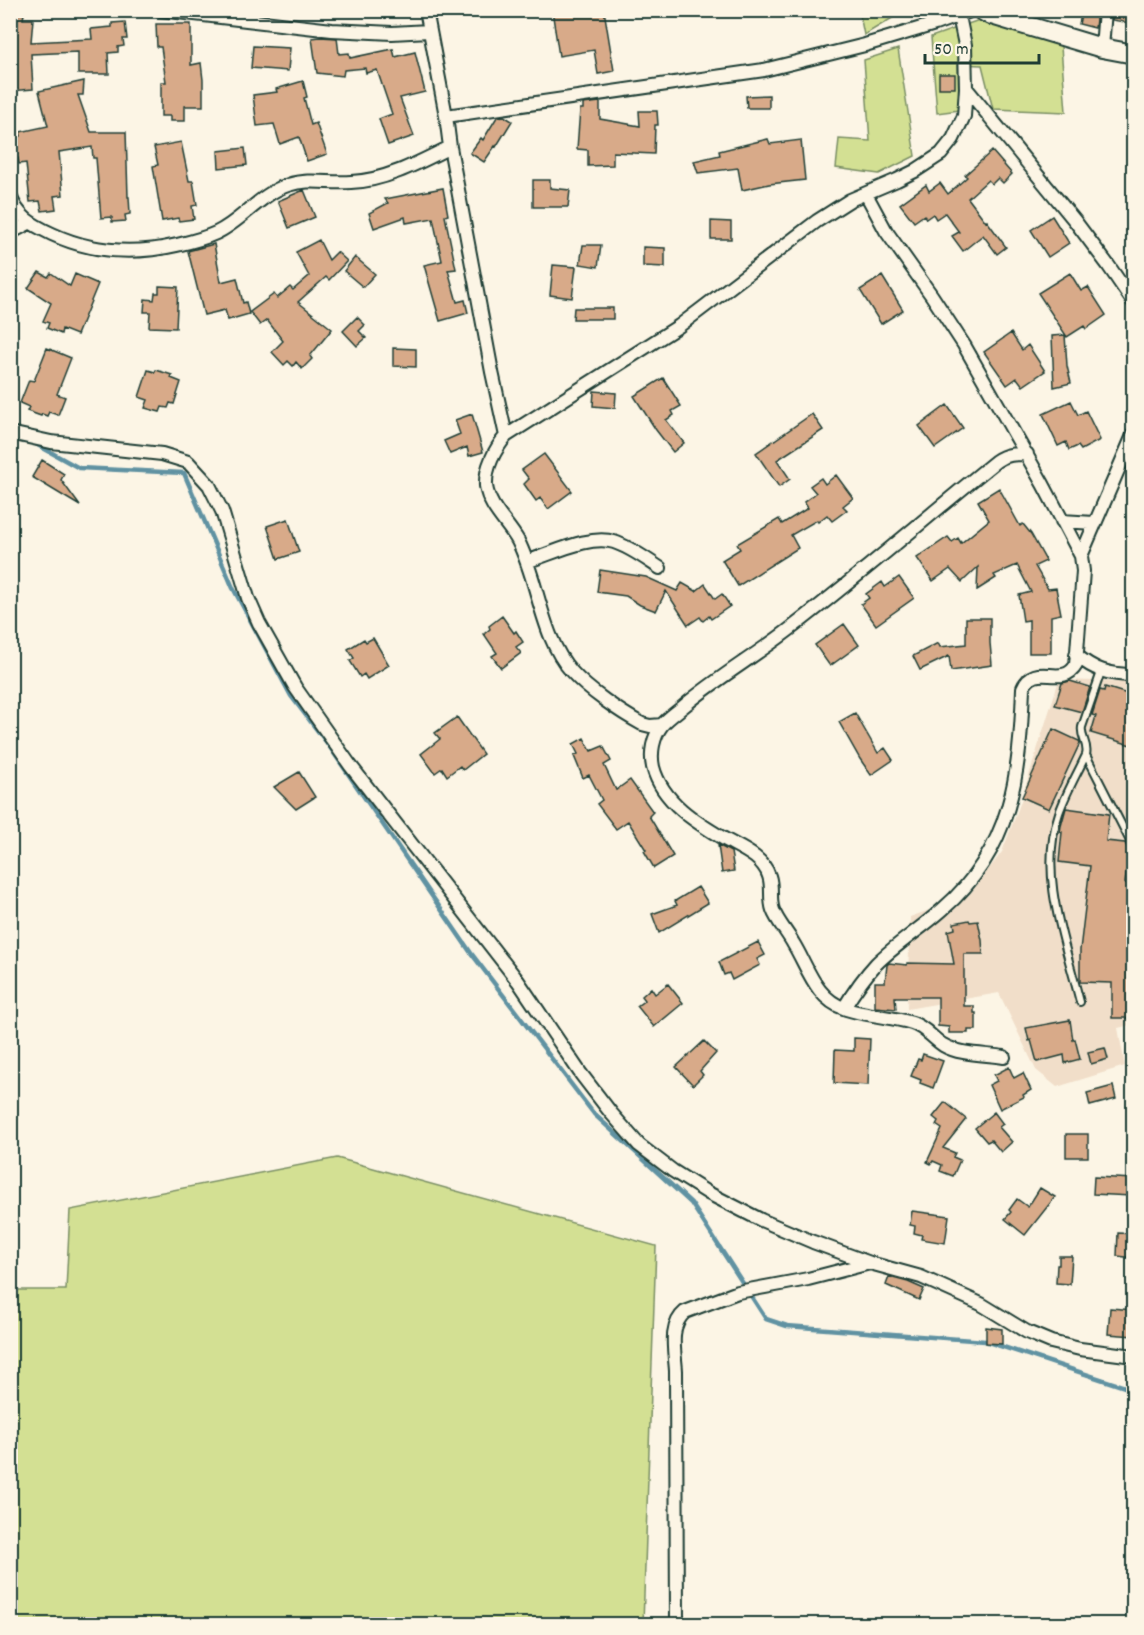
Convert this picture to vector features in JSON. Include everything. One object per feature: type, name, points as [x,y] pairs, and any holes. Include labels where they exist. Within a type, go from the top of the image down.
[{"type":"street","points":[[160,10],[332,30],[392,33],[429,31]]},
{"type":"street","points":[[426,10],[492,372],[506,436]]},
{"type":"street","points":[[446,116],[764,70],[865,45],[973,10]]},
{"type":"street","points":[[981,10],[1102,48],[1134,54]]},
{"type":"street","points":[[1102,48],[1105,10]]},
{"type":"street","points":[[662,725],[650,726],[632,719],[571,672],[557,650],[548,630],[528,561],[490,499],[486,486],[487,473],[496,448],[506,436],[679,326],[817,221],[850,200],[906,176],[941,154],[953,139],[964,116],[965,45],[959,16]]},
{"type":"street","points":[[966,88],[1075,221],[1134,303]]},
{"type":"street","points":[[10,195],[17,211],[29,223],[60,237],[102,250],[148,251],[196,241],[218,232],[271,193],[288,185],[312,181],[351,183],[369,180],[450,147]]},
{"type":"street","points":[[844,1008],[857,986],[878,963],[959,894],[985,860],[1001,831],[1018,765],[1023,688],[1030,677],[1040,674],[1063,676],[1076,665],[1083,571],[1081,556],[1027,454],[964,345],[892,239],[866,194]]},
{"type":"street","points":[[10,233],[29,223]]},
{"type":"street","points":[[10,432],[51,442],[162,454],[188,462],[209,485],[231,537],[248,598],[259,624],[295,687],[357,774],[518,981],[610,1113],[639,1145],[673,1171],[708,1193],[760,1220],[870,1263],[921,1277],[981,1304],[1027,1332],[1051,1342],[1080,1349],[1134,1356]]},
{"type":"street","points":[[1081,556],[1134,433]]},
{"type":"street","points":[[1004,1057],[945,1047],[915,1024],[844,1008],[831,1002],[820,992],[810,977],[776,915],[771,900],[770,877],[766,868],[748,852],[697,821],[674,803],[660,786],[651,753],[662,725],[712,684],[789,629],[1002,456],[1027,454]]},
{"type":"street","points":[[1062,521],[1094,523]]},
{"type":"street","points":[[528,561],[588,541],[603,539],[627,548],[660,568]]},
{"type":"street","points":[[1076,655],[1101,672],[1134,675]]},
{"type":"street","points":[[677,1624],[674,1335],[678,1318],[685,1312],[738,1292],[808,1279],[870,1263]]},
{"type":"lane","points":[[1080,1002],[1054,898],[1051,879],[1052,860],[1059,812],[1086,755],[1087,746],[1081,732],[1101,672]]},
{"type":"lane","points":[[1086,755],[1134,849]]},
{"type":"shaded area","points":[[1059,680],[1133,682],[1134,1024],[1118,1028],[1125,1066],[1057,1087],[1036,1070],[999,993],[907,1009],[910,917],[968,896],[1002,852],[1020,804]]},
{"type":"green space","points":[[859,10],[904,10],[904,11],[864,35]]},
{"type":"green space","points":[[982,19],[1060,34],[1066,112],[993,109],[982,65],[958,64],[959,110],[937,113],[931,37]]},
{"type":"green space","points":[[898,49],[915,156],[879,174],[836,168],[839,139],[870,141],[864,60]]},
{"type":"green space","points":[[337,1158],[656,1246],[643,1624],[11,1624],[11,1290],[66,1290],[70,1210]]},
{"type":"building","points":[[552,10],[604,10],[614,71],[598,74],[594,50],[559,56]]},
{"type":"building","points":[[1082,10],[1097,10],[1095,28],[1079,24]]},
{"type":"building","points":[[1113,10],[1132,10],[1130,23],[1112,20]]},
{"type":"building","points":[[10,13],[24,14],[23,19],[33,19],[31,42],[92,39],[91,29],[112,27],[112,23],[125,22],[127,39],[123,39],[124,46],[118,47],[118,52],[108,53],[109,74],[78,74],[78,52],[31,54],[33,89],[10,91]]},
{"type":"building","points":[[156,24],[191,24],[191,65],[201,63],[203,106],[185,106],[185,121],[170,121],[170,116],[161,116],[161,82],[166,82],[161,47],[157,47]]},
{"type":"building","points":[[312,38],[337,38],[339,54],[349,53],[350,58],[393,49],[395,57],[415,52],[425,92],[400,98],[414,136],[388,145],[379,119],[392,114],[377,70],[366,73],[365,68],[344,70],[343,76],[317,73]]},
{"type":"building","points":[[253,46],[290,48],[288,71],[251,68]]},
{"type":"building","points":[[939,74],[955,74],[955,88],[939,88]]},
{"type":"building","points":[[84,81],[83,95],[78,95],[91,132],[126,132],[130,214],[125,215],[126,221],[112,222],[112,217],[101,218],[96,158],[93,158],[92,147],[59,152],[63,195],[54,196],[56,209],[42,211],[40,201],[30,202],[26,163],[19,164],[18,158],[12,159],[10,138],[21,136],[20,132],[48,126],[39,91]]},
{"type":"building","points":[[303,81],[307,97],[304,98],[311,125],[316,123],[327,154],[307,161],[299,137],[280,144],[274,124],[257,126],[253,95],[277,92],[276,89]]},
{"type":"building","points":[[769,95],[769,108],[747,108],[746,96]]},
{"type":"building","points":[[600,102],[600,119],[640,126],[639,111],[657,111],[658,125],[655,125],[654,154],[613,152],[613,165],[588,166],[588,150],[577,149],[580,109],[583,109],[583,104]]},
{"type":"building","points":[[504,116],[512,121],[484,162],[470,153],[481,138],[483,140],[497,117]]},
{"type":"building","points":[[768,139],[770,144],[801,140],[805,180],[742,190],[738,168],[698,173],[694,161],[720,155],[719,151]]},
{"type":"building","points":[[181,142],[189,181],[193,181],[197,205],[192,206],[194,219],[179,221],[178,218],[162,221],[153,166],[158,165],[154,147]]},
{"type":"building","points":[[245,148],[247,165],[219,168],[218,151]]},
{"type":"building","points":[[992,151],[1012,174],[1003,183],[998,178],[992,184],[988,180],[968,198],[1006,247],[997,254],[983,235],[963,251],[952,236],[959,232],[945,213],[936,219],[933,214],[926,219],[924,215],[914,222],[900,204],[926,185],[929,191],[940,183],[948,194]]},
{"type":"building","points":[[533,180],[550,180],[550,188],[570,190],[568,207],[533,207]]},
{"type":"building","points":[[443,188],[448,215],[445,216],[456,269],[448,270],[457,302],[465,300],[468,313],[440,321],[424,265],[442,261],[433,218],[406,223],[405,217],[374,228],[369,213],[388,203],[385,199]]},
{"type":"building","points":[[304,190],[315,217],[289,228],[278,201]]},
{"type":"building","points":[[1052,216],[1069,243],[1048,257],[1031,230]]},
{"type":"building","points":[[711,221],[731,222],[731,239],[711,239]]},
{"type":"building","points":[[319,240],[329,260],[337,252],[347,261],[329,280],[326,277],[298,302],[332,329],[310,356],[312,359],[302,369],[296,362],[293,366],[288,361],[284,365],[272,352],[283,341],[267,320],[260,325],[250,312],[274,294],[277,298],[290,287],[293,290],[309,276],[296,252]]},
{"type":"building","points":[[214,244],[221,282],[237,278],[243,303],[246,302],[249,314],[228,320],[225,310],[204,315],[188,251]]},
{"type":"building","points":[[583,245],[601,245],[598,267],[580,264]]},
{"type":"building","points":[[643,247],[665,248],[665,267],[643,266]]},
{"type":"building","points":[[355,257],[375,274],[363,287],[344,271]]},
{"type":"building","points":[[553,265],[576,267],[572,298],[550,295]]},
{"type":"building","points":[[39,272],[48,277],[51,273],[70,286],[75,274],[98,284],[77,335],[62,329],[61,334],[47,328],[49,323],[43,321],[51,303],[28,288]]},
{"type":"building","points":[[1070,273],[1081,291],[1088,287],[1106,315],[1086,329],[1084,326],[1067,337],[1038,293]]},
{"type":"building","points":[[882,276],[903,310],[881,324],[860,290]]},
{"type":"building","points":[[159,286],[178,287],[176,328],[149,327],[150,312],[144,312],[145,299],[154,300],[155,293],[159,293]]},
{"type":"building","points":[[574,308],[613,308],[613,319],[573,319]]},
{"type":"building","points":[[357,317],[365,325],[359,331],[366,338],[357,346],[343,331]]},
{"type":"building","points":[[1011,333],[1022,350],[1028,345],[1045,371],[1023,386],[1017,378],[1007,385],[984,352]]},
{"type":"building","points":[[1065,335],[1067,366],[1071,383],[1054,387],[1052,336]]},
{"type":"building","points":[[47,348],[71,358],[57,394],[65,397],[58,415],[49,412],[47,416],[42,414],[41,416],[27,411],[29,407],[20,403],[29,380],[34,381]]},
{"type":"building","points":[[393,348],[416,349],[416,367],[393,366]]},
{"type":"building","points":[[148,370],[172,375],[171,378],[181,382],[174,404],[170,403],[168,408],[162,407],[160,412],[145,408],[148,400],[139,397]]},
{"type":"building","points":[[663,378],[681,406],[672,411],[674,415],[666,420],[684,443],[673,452],[634,396]]},
{"type":"building","points":[[594,391],[616,393],[615,408],[593,406]]},
{"type":"building","points":[[1071,401],[1078,415],[1086,411],[1100,440],[1081,450],[1078,446],[1069,450],[1066,442],[1058,446],[1043,414]]},
{"type":"building","points":[[947,405],[963,428],[935,448],[919,426]]},
{"type":"building","points":[[472,414],[483,452],[469,456],[467,447],[450,454],[444,441],[460,434],[455,420]]},
{"type":"building","points":[[812,414],[823,430],[777,460],[790,479],[779,487],[756,453]]},
{"type":"building","points":[[544,454],[572,491],[548,509],[540,498],[536,501],[524,484],[529,479],[522,470]]},
{"type":"building","points":[[42,460],[64,474],[61,480],[80,506],[32,477]]},
{"type":"building","points":[[836,475],[853,498],[843,506],[847,510],[832,521],[827,515],[791,535],[798,548],[738,586],[722,560],[740,549],[737,544],[779,519],[782,524],[808,508],[804,502],[816,493],[810,486],[821,478],[825,484]]},
{"type":"building","points":[[999,488],[1020,526],[1023,524],[1031,534],[1046,561],[1035,566],[1048,589],[1056,588],[1061,614],[1051,616],[1051,653],[1029,653],[1029,620],[1023,621],[1019,595],[1031,592],[1017,565],[994,575],[996,578],[977,590],[978,567],[962,582],[950,569],[933,581],[917,558],[948,537],[952,542],[958,538],[961,543],[989,520],[978,501]]},
{"type":"building","points":[[288,519],[299,552],[278,559],[267,526]]},
{"type":"building","points":[[600,570],[646,577],[677,591],[682,583],[696,591],[705,584],[715,599],[722,594],[730,606],[711,619],[709,616],[703,621],[700,617],[688,625],[666,591],[656,611],[626,596],[597,592]]},
{"type":"building","points":[[899,577],[914,598],[876,625],[861,604],[869,598],[866,594],[882,582],[885,587]]},
{"type":"building","points":[[502,616],[523,642],[516,647],[521,653],[501,668],[492,656],[497,653],[484,634],[490,629],[489,626]]},
{"type":"building","points":[[966,618],[990,618],[992,665],[951,671],[949,656],[920,670],[913,656],[938,643],[940,647],[966,644]]},
{"type":"building","points":[[844,624],[859,645],[830,666],[815,645]]},
{"type":"building","points":[[373,638],[389,665],[367,679],[364,674],[360,677],[350,661],[354,658],[348,649],[364,639],[366,642]]},
{"type":"building","points":[[1070,681],[1090,687],[1082,712],[1055,705],[1062,683]]},
{"type":"building","points":[[1105,687],[1134,696],[1134,746],[1091,733],[1096,716],[1092,715],[1100,690],[1104,691]]},
{"type":"building","points":[[855,713],[878,753],[885,748],[893,760],[871,775],[839,722]]},
{"type":"building","points":[[457,717],[483,754],[463,770],[460,766],[447,776],[442,768],[435,773],[421,754],[440,739],[435,733]]},
{"type":"building","points":[[1053,729],[1080,743],[1049,809],[1022,797]]},
{"type":"building","points":[[584,738],[591,751],[603,746],[611,761],[604,765],[616,790],[630,780],[653,812],[649,816],[673,856],[654,868],[628,821],[616,829],[597,804],[602,800],[589,775],[583,778],[574,756],[578,754],[573,744]]},
{"type":"building","points":[[299,772],[315,797],[296,809],[274,787]]},
{"type":"building","points":[[1066,808],[1109,814],[1106,841],[1125,843],[1129,851],[1125,883],[1134,884],[1134,1018],[1112,1018],[1112,983],[1080,982],[1080,950],[1090,866],[1059,862],[1062,832],[1060,832]]},
{"type":"building","points":[[718,845],[731,852],[734,871],[722,873]]},
{"type":"building","points":[[698,887],[708,903],[659,933],[652,914],[677,905],[675,901]]},
{"type":"building","points":[[969,920],[970,922],[978,921],[983,954],[964,954],[964,1006],[974,1006],[976,1030],[968,1030],[968,1033],[949,1033],[949,1027],[938,1026],[938,997],[895,997],[896,1009],[875,1007],[875,982],[885,982],[889,963],[954,964],[948,931],[955,929],[954,923]]},
{"type":"building","points":[[758,942],[765,955],[757,959],[760,965],[732,980],[729,973],[724,975],[719,962]]},
{"type":"building","points":[[668,984],[683,1003],[654,1027],[637,1006],[645,1000],[642,996],[651,988],[655,994]]},
{"type":"building","points":[[1070,1020],[1073,1040],[1075,1039],[1080,1059],[1065,1063],[1064,1055],[1037,1062],[1026,1028]]},
{"type":"building","points":[[854,1038],[870,1039],[868,1085],[834,1083],[835,1050],[854,1051]]},
{"type":"building","points":[[704,1041],[716,1053],[700,1071],[703,1075],[693,1085],[676,1067]]},
{"type":"building","points":[[1105,1048],[1108,1059],[1091,1064],[1088,1052]]},
{"type":"building","points":[[923,1054],[943,1061],[933,1088],[920,1083],[921,1080],[911,1076],[918,1059],[921,1060]]},
{"type":"building","points":[[1009,1067],[1014,1078],[1023,1073],[1031,1090],[1023,1095],[1024,1097],[1000,1109],[989,1085],[997,1081],[994,1075]]},
{"type":"building","points":[[1113,1086],[1116,1099],[1090,1106],[1087,1093]]},
{"type":"building","points":[[945,1102],[966,1119],[943,1148],[955,1153],[953,1157],[960,1160],[953,1176],[940,1171],[942,1165],[933,1161],[931,1164],[927,1162],[942,1129],[936,1125],[938,1121],[933,1117]]},
{"type":"building","points":[[994,1112],[1003,1124],[999,1127],[1012,1142],[1001,1152],[991,1140],[987,1142],[975,1128]]},
{"type":"building","points":[[1066,1134],[1088,1134],[1088,1157],[1066,1157]]},
{"type":"building","points":[[1094,1177],[1134,1179],[1134,1191],[1131,1191],[1131,1196],[1093,1194]]},
{"type":"building","points":[[1040,1188],[1055,1197],[1025,1235],[1005,1219],[1017,1199],[1028,1207]]},
{"type":"building","points":[[912,1211],[949,1216],[945,1243],[921,1239],[922,1235],[914,1233],[915,1226],[910,1225]]},
{"type":"building","points":[[1118,1233],[1134,1234],[1134,1258],[1117,1256]]},
{"type":"building","points":[[1059,1256],[1072,1256],[1070,1284],[1056,1283]]},
{"type":"building","points":[[889,1277],[924,1289],[919,1300],[886,1285]]},
{"type":"building","points":[[1110,1308],[1134,1310],[1134,1336],[1108,1334]]},
{"type":"building","points":[[986,1327],[1002,1329],[1002,1344],[986,1343]]},
{"type":"waterway","points":[[34,443],[79,468],[184,473],[233,588],[291,696],[327,743],[471,953],[594,1114],[691,1203],[766,1319],[787,1326],[985,1341],[1134,1390]]}]
